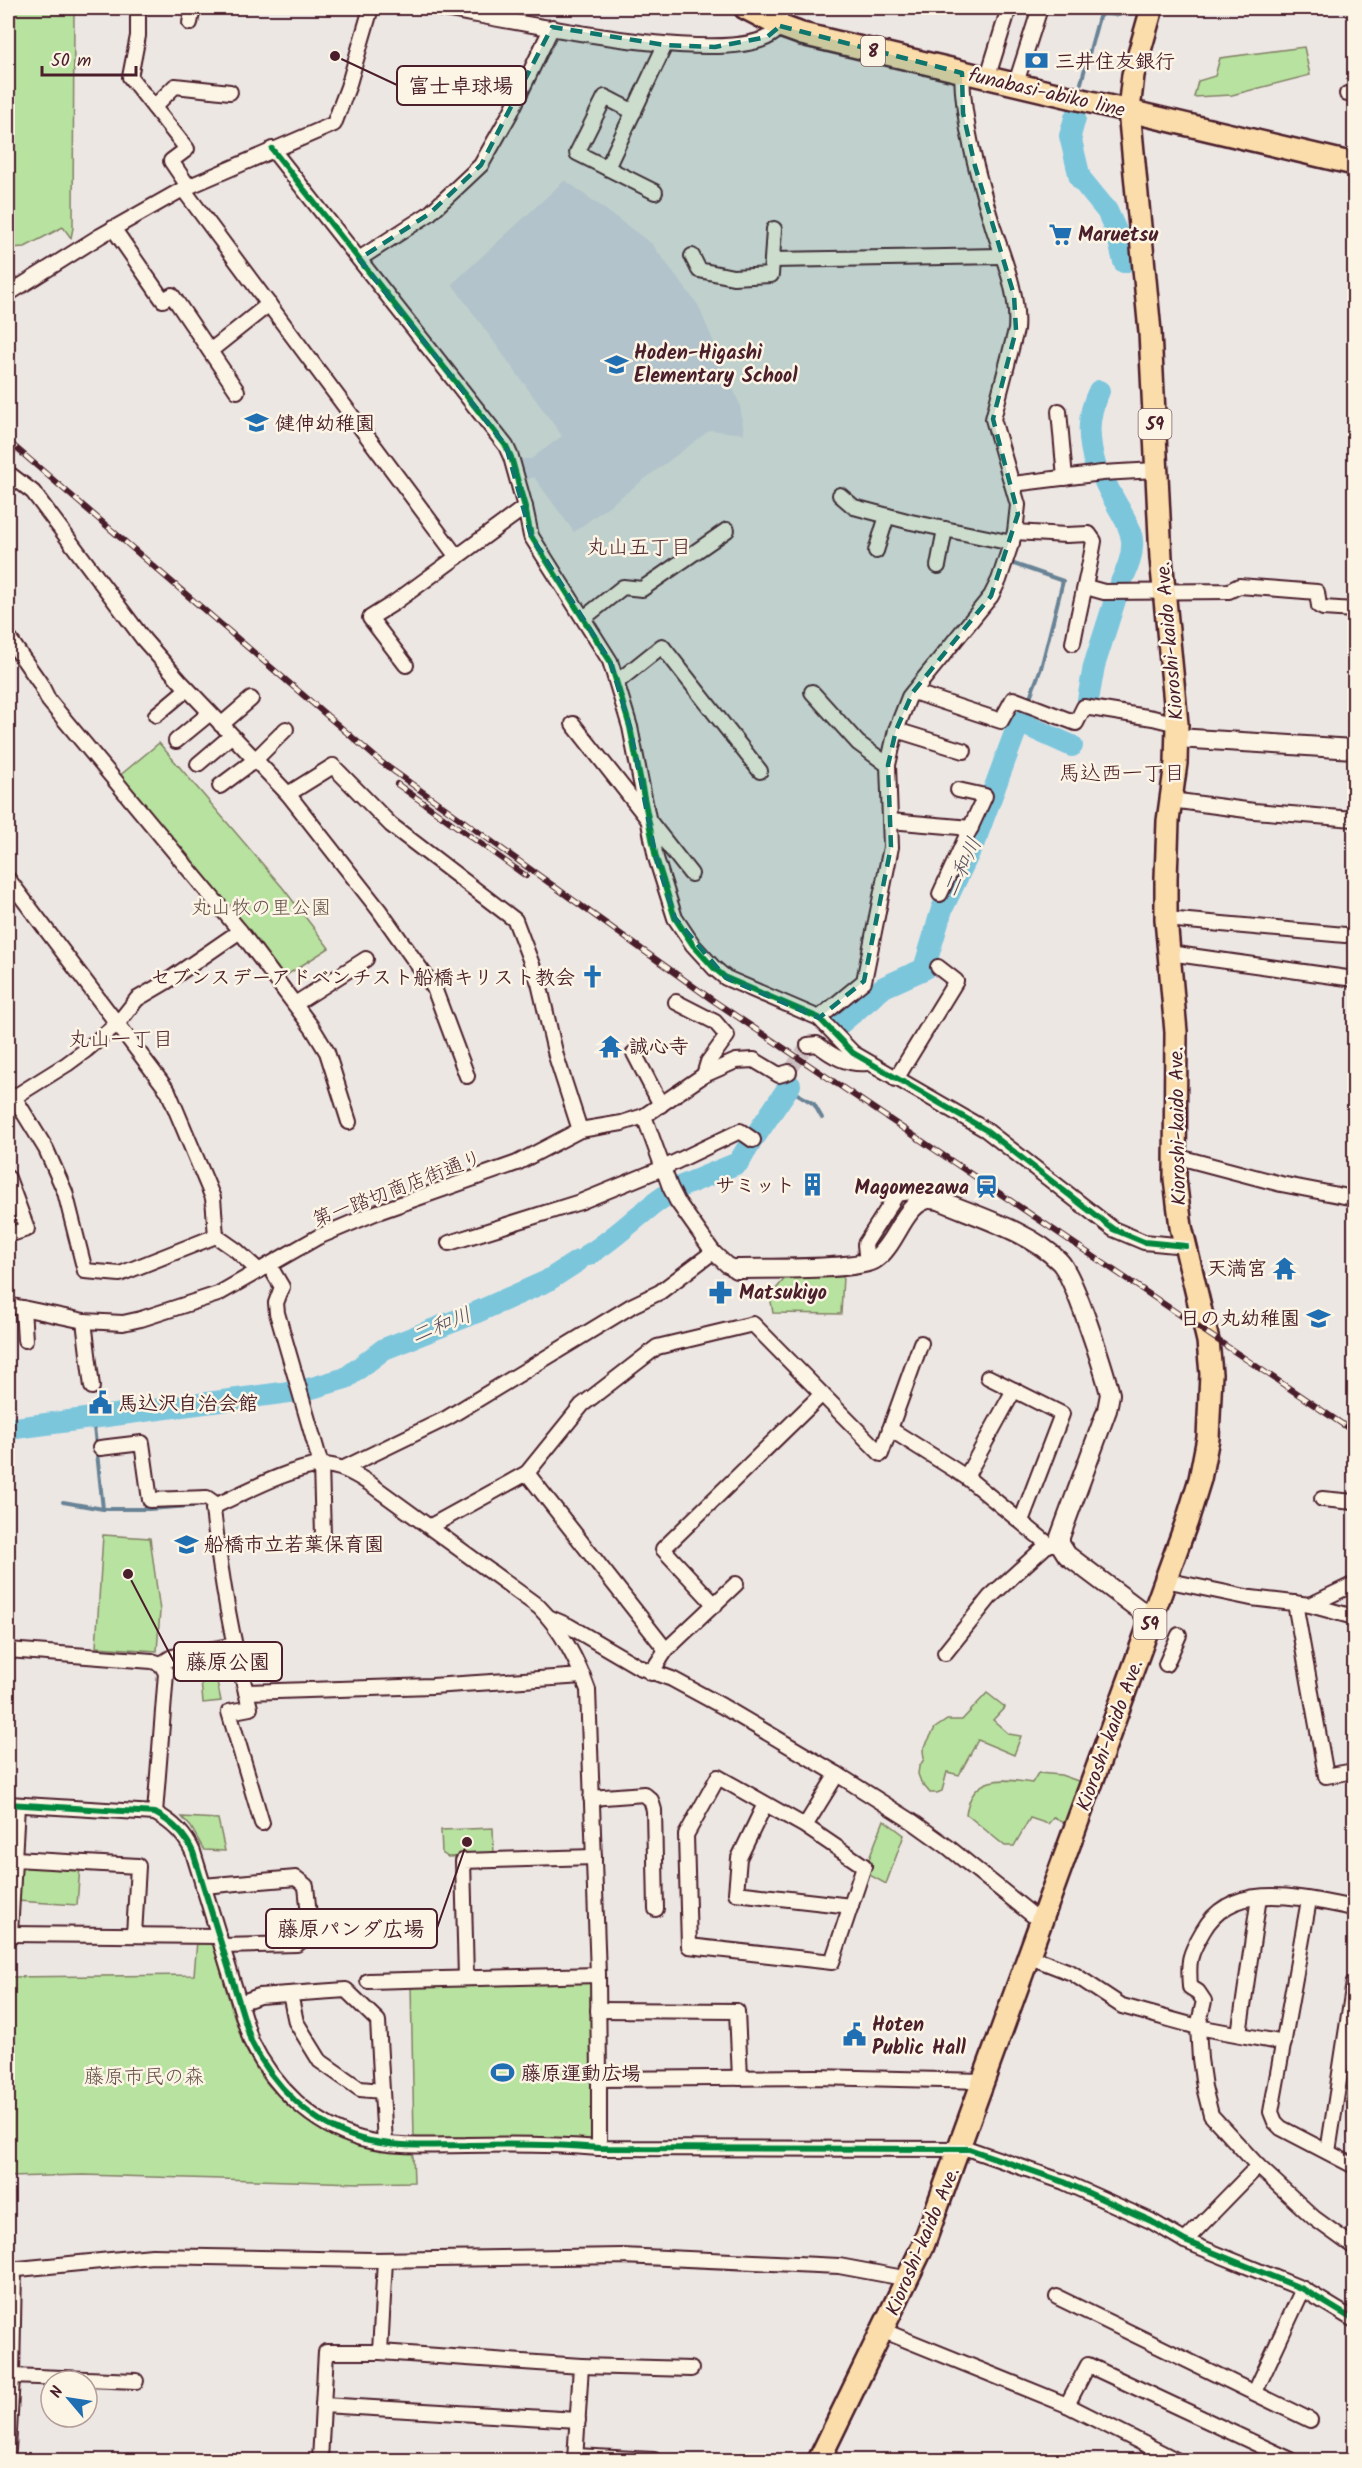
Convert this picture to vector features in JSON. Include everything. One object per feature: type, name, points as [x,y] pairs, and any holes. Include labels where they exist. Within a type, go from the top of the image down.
[{"type":"main road","name":"funabasi-abiko line","points":[[745,8],[780,17],[802,34],[1354,164]]},
{"type":"main road","name":"Kioroshi-kaido Ave.","points":[[819,2460],[909,2279],[960,2150],[1028,1956],[1187,1521],[1200,1479],[1210,1414],[1208,1341],[1177,1209],[1176,1032],[1166,920],[1167,851],[1177,731],[1164,592],[1150,332],[1129,110],[1131,81],[1152,8]]},
{"type":"street","points":[[138,8],[138,36],[130,77],[187,149],[171,161],[186,188],[457,557]]},
{"type":"street","points":[[190,23],[192,8]]},
{"type":"street","points":[[8,294],[113,228],[186,188],[334,124],[348,87],[371,8]]},
{"type":"street","points":[[439,8],[665,45],[715,47],[737,45],[767,37],[780,17]]},
{"type":"street","points":[[987,79],[1009,8]]},
{"type":"street","points":[[1015,86],[1040,8]]},
{"type":"street","points":[[359,259],[429,214],[481,165],[511,112],[552,27]]},
{"type":"street","points":[[607,168],[665,45]]},
{"type":"street","points":[[819,1018],[864,981],[891,848],[888,765],[896,730],[913,692],[991,596],[1013,538],[1018,505],[993,418],[1017,318],[1014,295],[975,166],[963,113],[962,73]]},
{"type":"street","points":[[154,107],[175,86],[230,92]]},
{"type":"street","points":[[634,112],[605,97],[577,153],[655,192]]},
{"type":"street","points":[[272,149],[506,446],[512,457],[531,536],[610,661],[630,727],[646,817],[656,858],[675,918],[693,945],[726,978],[819,1018],[841,1042],[867,1063],[986,1130],[1113,1229],[1144,1242],[1186,1246]]},
{"type":"street","points":[[113,228],[163,300],[172,295],[237,391]]},
{"type":"street","points":[[692,256],[699,270],[733,277],[771,275],[774,229]]},
{"type":"street","points":[[772,260],[1002,256]]},
{"type":"street","points":[[210,351],[269,304]]},
{"type":"street","points":[[1059,411],[1065,478]]},
{"type":"street","points":[[1013,484],[1156,470]]},
{"type":"street","points":[[8,473],[33,492],[144,640],[187,689],[288,794],[379,910],[434,988],[467,1077]]},
{"type":"street","points":[[840,495],[854,507],[945,529],[1013,538],[1089,534],[1094,542],[1072,643]]},
{"type":"street","points":[[406,665],[370,618],[525,507]]},
{"type":"street","points":[[876,551],[887,516]]},
{"type":"street","points":[[938,566],[945,529]]},
{"type":"street","points":[[584,618],[623,587],[642,589],[727,530]]},
{"type":"street","points":[[1086,587],[1104,592],[1229,591],[1239,586],[1317,592],[1319,606],[1323,608],[1354,610]]},
{"type":"street","points":[[8,637],[40,683],[49,701],[240,932],[295,1004],[327,1052],[349,1122]]},
{"type":"street","points":[[617,682],[662,646],[760,771]]},
{"type":"street","points":[[156,715],[187,689]]},
{"type":"street","points":[[812,692],[858,743],[888,765]]},
{"type":"street","points":[[913,692],[1001,721],[1013,699],[1076,723],[1084,707],[1153,718],[1177,731],[1354,749]]},
{"type":"street","points":[[221,725],[251,699]]},
{"type":"street","points":[[176,741],[210,713]]},
{"type":"street","points":[[573,724],[691,874]]},
{"type":"street","points":[[220,786],[255,760],[286,729]]},
{"type":"street","points":[[896,730],[964,751]]},
{"type":"street","points":[[198,764],[231,736]]},
{"type":"street","points":[[288,794],[333,766],[391,825],[515,920],[539,983],[556,1056],[580,1130]]},
{"type":"street","points":[[940,894],[985,796],[958,790]]},
{"type":"street","points":[[1171,800],[1254,811],[1354,819]]},
{"type":"street","points":[[890,821],[971,828]]},
{"type":"street","points":[[10,889],[118,1023],[168,1091],[213,1198],[216,1236]]},
{"type":"street","points":[[1166,920],[1345,935]]},
{"type":"street","points":[[216,1236],[120,1274],[85,1271],[64,1192],[45,1149],[10,1098],[67,1064],[118,1023],[137,999],[240,932]]},
{"type":"street","points":[[1169,953],[1354,979]]},
{"type":"street","points":[[295,1004],[366,959]]},
{"type":"street","points":[[896,1079],[956,981],[938,967]]},
{"type":"street","points":[[676,1002],[715,1022],[727,1036],[708,1062],[704,1075]]},
{"type":"street","points":[[808,1045],[817,1044],[828,1053],[852,1063],[867,1063]]},
{"type":"street","points":[[634,1053],[661,1106]]},
{"type":"street","name":"第一踏切商店街通り","points":[[8,1305],[84,1321],[123,1323],[141,1319],[218,1294],[318,1237],[385,1210],[517,1163],[580,1130],[622,1123],[644,1116],[704,1075],[736,1061],[754,1060],[779,1075],[789,1072]]},
{"type":"street","points":[[644,1116],[677,1201],[713,1252],[736,1269],[841,1266],[872,1262],[886,1249],[914,1208],[925,1200],[939,1200],[1025,1238],[1058,1260],[1070,1277],[1108,1388],[1110,1400],[1060,1537],[990,1596],[945,1653]]},
{"type":"street","points":[[449,1243],[564,1208],[663,1168],[740,1131],[753,1140]]},
{"type":"street","points":[[1175,1156],[1281,1184],[1354,1198]]},
{"type":"street","points":[[8,1178],[27,1229],[8,1235]]},
{"type":"street","points":[[216,1236],[264,1268],[282,1287],[276,1303],[277,1313],[321,1465],[323,1535]]},
{"type":"street","points":[[344,1468],[447,1418],[633,1305],[660,1292],[713,1252]]},
{"type":"street","points":[[23,1308],[25,1340]]},
{"type":"street","points":[[84,1321],[92,1387]]},
{"type":"street","points":[[431,1527],[527,1473],[582,1405],[657,1347],[753,1324],[881,1454],[921,1343]]},
{"type":"street","points":[[988,1377],[1062,1414],[1021,1521]]},
{"type":"street","points":[[966,1477],[1014,1390]]},
{"type":"street","points":[[715,1605],[663,1549],[822,1394]]},
{"type":"street","points":[[890,1429],[966,1477],[1152,1619]]},
{"type":"street","points":[[100,1448],[142,1443],[150,1500],[207,1498],[217,1505]]},
{"type":"street","points":[[262,1823],[229,1712],[250,1708],[234,1645],[220,1568],[213,1509],[217,1505],[311,1466],[334,1465],[344,1468],[431,1527],[548,1617],[569,1626],[651,1673],[672,1679],[702,1695],[837,1774],[913,1822],[948,1847],[1041,1922]]},
{"type":"street","points":[[527,1473],[666,1650]]},
{"type":"street","points":[[1322,1498],[1354,1502]]},
{"type":"street","points":[[1165,1580],[1251,1598],[1310,1605],[1354,1617]]},
{"type":"street","points":[[651,1673],[666,1650],[736,1584]]},
{"type":"street","points":[[1310,1605],[1354,1584]]},
{"type":"street","points":[[1295,1604],[1326,1776],[1354,1771]]},
{"type":"street","points":[[548,1617],[588,1690],[598,1975],[599,2148]]},
{"type":"street","points":[[1167,1664],[1179,1635]]},
{"type":"street","points":[[161,1664],[172,1657],[234,1645]]},
{"type":"street","points":[[8,1650],[152,1661],[161,1664],[166,1673],[155,1813]]},
{"type":"street","points":[[246,1692],[435,1686],[582,1676]]},
{"type":"street","points":[[805,1826],[837,1774]]},
{"type":"street","points":[[718,1777],[805,1826],[864,1866],[832,1962],[688,1946],[686,1835],[718,1777]]},
{"type":"street","points":[[591,1798],[644,1794],[651,1800],[654,1810],[656,1909]]},
{"type":"street","points":[[765,1804],[739,1858],[736,1893],[851,1906]]},
{"type":"street","points":[[203,1886],[296,1878],[306,1886],[311,1935],[297,1944],[220,1941],[134,1935],[9,1934],[15,1860],[12,1805],[155,1813],[174,1825],[184,1835],[192,1852],[220,1941],[240,2003],[251,2041],[272,2078],[312,2114],[360,2139],[413,2145],[553,2144],[599,2148],[969,2149],[1064,2182],[1151,2221],[1185,2241],[1303,2289],[1354,2320]]},
{"type":"street","points":[[466,1978],[463,1861],[594,1857]]},
{"type":"street","points":[[15,1860],[138,1866],[134,1935]]},
{"type":"street","points":[[1354,1908],[1275,1896],[1259,1897],[1232,1904],[1221,1910],[1204,1928],[1188,1960],[1190,1987],[1198,1992],[1204,2001],[1198,2027],[1204,2087],[1211,2115],[1258,2166],[1314,2218],[1354,2246]]},
{"type":"street","points":[[1239,2034],[1259,1897]]},
{"type":"street","points":[[1309,1900],[1271,2112],[1275,2122],[1281,2128],[1354,2166]]},
{"type":"street","points":[[1028,1956],[1072,1973],[1122,2006],[1198,2027],[1284,2043]]},
{"type":"street","points":[[368,1981],[598,1975]]},
{"type":"street","points":[[240,2003],[260,1996],[346,1990],[378,2020],[385,2143]]},
{"type":"street","points":[[1328,2152],[1354,1990]]},
{"type":"street","points":[[290,1994],[296,2022],[320,2061],[360,2089],[382,2091]]},
{"type":"street","points":[[598,2010],[737,2011],[741,2078]]},
{"type":"street","points":[[599,2079],[984,2081]]},
{"type":"street","points":[[1185,2241],[1258,2166]]},
{"type":"street","points":[[8,2450],[12,2376],[11,2270],[152,2256],[385,2260],[622,2256],[839,2266],[909,2279]]},
{"type":"street","points":[[380,2352],[385,2260]]},
{"type":"street","points":[[1255,2392],[1303,2289]]},
{"type":"street","points":[[1057,2297],[1255,2392],[1310,2421]]},
{"type":"street","points":[[884,2331],[1067,2405],[1176,2460]]},
{"type":"street","points":[[320,2460],[327,2352],[380,2352],[581,2366],[691,2369]]},
{"type":"street","points":[[1067,2405],[1088,2365],[1292,2460]]},
{"type":"street","points":[[581,2366],[575,2458],[654,2460]]},
{"type":"street","points":[[12,2376],[136,2381]]},
{"type":"street","points":[[323,2405],[578,2420]]},
{"type":"highlighted area","points":[[780,26],[962,73],[963,113],[975,166],[1014,295],[1016,330],[993,419],[1018,514],[991,596],[913,692],[896,730],[888,765],[891,847],[864,981],[819,1018],[726,978],[675,918],[656,858],[630,727],[610,661],[531,536],[506,446],[359,259],[429,214],[481,165],[552,27],[665,45],[715,47],[767,37]]},
{"type":"shaded area","name":"Hoden-Higashi Elementary School","points":[[565,180],[652,244],[698,305],[740,405],[744,434],[710,430],[574,532],[534,477],[525,481],[520,459],[531,459],[562,436],[452,284]]},
{"type":"green space","points":[[8,8],[74,8],[73,228],[71,238],[63,227],[25,247],[8,248]]},
{"type":"green space","points":[[1304,47],[1310,75],[1232,95],[1194,97],[1198,81],[1215,76],[1220,58]]},
{"type":"green space","name":"丸山牧の里公園","points":[[159,743],[283,888],[329,948],[282,978],[118,777]]},
{"type":"green space","points":[[843,1276],[841,1314],[773,1313],[770,1296],[786,1277]]},
{"type":"green space","points":[[103,1535],[150,1538],[160,1611],[157,1651],[96,1647]]},
{"type":"green space","points":[[212,1657],[221,1701],[203,1703],[199,1659]]},
{"type":"green space","points":[[987,1693],[1005,1707],[993,1720],[1009,1734],[1021,1736],[1014,1755],[978,1740],[959,1775],[947,1772],[942,1791],[930,1793],[918,1774],[924,1759],[923,1750],[935,1728],[947,1720],[962,1720]]},
{"type":"green space","points":[[1038,1773],[1061,1775],[1081,1782],[1066,1824],[1054,1817],[1048,1824],[1030,1818],[1014,1846],[1005,1846],[966,1814],[969,1801],[981,1786],[999,1780],[1032,1783]]},
{"type":"green space","points":[[182,1817],[218,1819],[225,1851],[204,1850],[191,1827]]},
{"type":"green space","points":[[884,1820],[904,1835],[886,1884],[864,1872]]},
{"type":"green space","points":[[493,1828],[494,1855],[448,1857],[442,1853],[441,1830]]},
{"type":"green space","points":[[25,1863],[80,1867],[77,1905],[17,1901],[19,1867]]},
{"type":"green space","name":"藤原市民の森","points":[[206,1940],[213,1944],[234,2016],[250,2057],[282,2100],[310,2122],[342,2139],[372,2148],[413,2153],[414,2182],[359,2183],[83,2175],[8,2177],[8,1977],[194,1975],[197,1941]]},
{"type":"green space","name":"藤原運動広場","points":[[593,1979],[594,2141],[414,2139],[411,1984]]},
{"type":"waterway","name":"二和川","points":[[1081,83],[1099,17],[1103,14],[1119,15],[1123,8]]},
{"type":"waterway","name":"二和川","points":[[1075,118],[1070,136],[1080,178],[1107,211],[1117,233],[1124,262]]},
{"type":"waterway","name":"二和川","points":[[1096,468],[1091,448],[1090,420],[1099,391]]},
{"type":"waterway","name":"二和川","points":[[1105,482],[1125,519],[1132,540],[1132,552],[1121,582]]},
{"type":"waterway","points":[[1014,564],[1063,581],[1041,668],[1030,697]]},
{"type":"waterway","name":"二和川","points":[[1088,700],[1094,666],[1116,597]]},
{"type":"waterway","name":"二和川","points":[[836,1027],[884,987],[924,969],[942,909],[976,838],[1019,722],[1072,746]]},
{"type":"waterway","name":"二和川","points":[[756,1135],[790,1085]]},
{"type":"waterway","points":[[788,1088],[814,1104],[822,1118]]},
{"type":"waterway","name":"二和川","points":[[677,1188],[738,1163],[750,1144]]},
{"type":"waterway","name":"二和川","points":[[588,1255],[665,1196]]},
{"type":"waterway","name":"二和川","points":[[305,1390],[346,1378],[384,1349],[475,1313],[547,1281],[578,1261]]},
{"type":"waterway","name":"二和川","points":[[8,1429],[297,1391]]},
{"type":"waterway","points":[[93,1419],[96,1444]]},
{"type":"waterway","points":[[97,1453],[103,1509],[149,1509],[204,1505]]},
{"type":"waterway","points":[[63,1502],[103,1509]]},
{"type":"tunnel","points":[[789,1072],[808,1045]]},
{"type":"railway","points":[[8,441],[381,762],[711,999],[1354,1432]]},
{"type":"railway","points":[[397,784],[526,876]]},
{"type":"cycle path","points":[[272,149],[506,446],[525,507],[531,536],[610,661],[630,727],[656,858],[675,918],[693,945],[726,978],[819,1018],[853,1053],[986,1130],[1113,1229],[1144,1242],[1186,1246]]},
{"type":"cycle path","points":[[8,1804],[155,1813],[177,1829],[193,1852],[251,2041],[260,2058],[296,2102],[310,2114],[343,2133],[374,2142],[413,2145],[969,2149],[1064,2182],[1151,2221],[1185,2241],[1303,2289],[1354,2320]]},
{"type":"place","name":"富士卓球場","points":[[335,56]]},
{"type":"place","name":"三井住友銀行","points":[[1037,61]]},
{"type":"place","name":"Maruetsu","points":[[1060,234]]},
{"type":"place","name":"Hoden-Higashi Elementary School","points":[[616,364]]},
{"type":"place","name":"健伸幼稚園","points":[[257,423]]},
{"type":"place","name":"セブンスデーアドベンチスト船橋キリスト教会","points":[[593,977]]},
{"type":"place","name":"誠心寺","points":[[611,1046]]},
{"type":"place","name":"サミット","points":[[813,1185]]},
{"type":"place","name":"Magomezawa","points":[[987,1187]]},
{"type":"place","name":"天満宮","points":[[1285,1268]]},
{"type":"place","name":"Matsukiyo","points":[[721,1292]]},
{"type":"place","name":"日の丸幼稚園","points":[[1318,1318]]},
{"type":"place","name":"馬込沢自治会館","points":[[100,1403]]},
{"type":"place","name":"船橋市立若葉保育園","points":[[186,1544]]},
{"type":"place","name":"藤原公園","points":[[128,1574]]},
{"type":"place","name":"藤原パンダ広場","points":[[467,1842]]},
{"type":"place","name":"Hoten Public Hall","points":[[854,2035]]},
{"type":"place","name":"藤原運動広場","points":[[503,2073]]},
{"type":"district","name":"丸山五丁目","points":[[639,547]]},
{"type":"district","name":"馬込西一丁目","points":[[1122,773]]},
{"type":"district","name":"丸山一丁目","points":[[121,1039]]}]
